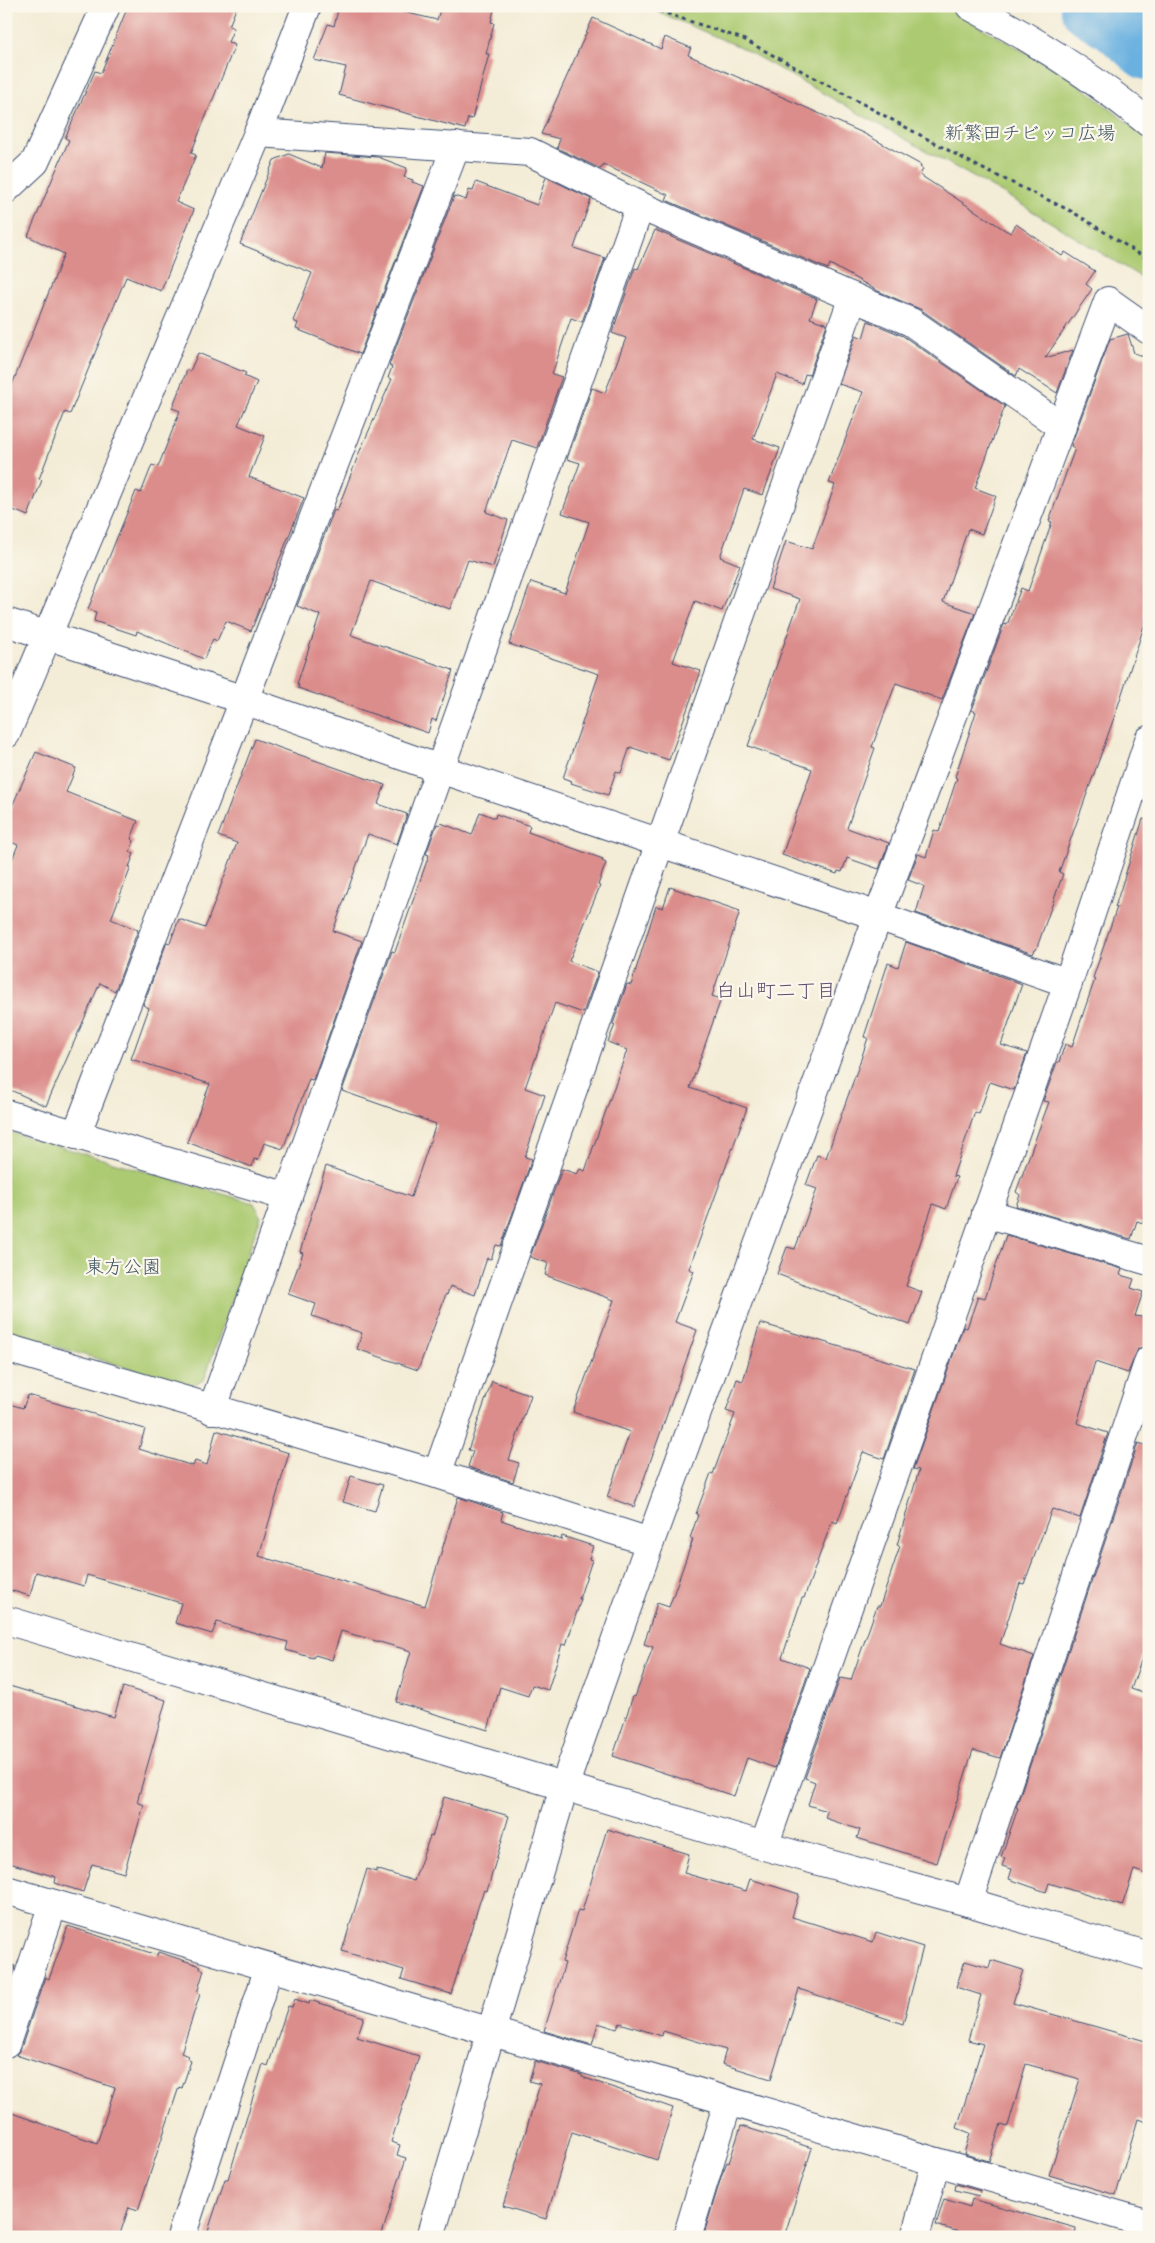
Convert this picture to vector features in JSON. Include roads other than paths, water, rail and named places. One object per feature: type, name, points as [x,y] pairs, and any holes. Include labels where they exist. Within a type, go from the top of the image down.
[{"type":"street","points":[[6,189],[35,162],[106,6]]},
{"type":"street","points":[[6,734],[258,133],[307,6]]},
{"type":"street","points":[[970,6],[1058,56],[1126,104],[1149,123]]},
{"type":"street","points":[[258,133],[530,152],[640,206],[911,322],[1062,427]]},
{"type":"street","points":[[76,1135],[456,146]]},
{"type":"street","points":[[212,1410],[640,206]]},
{"type":"street","points":[[437,1474],[853,297]]},
{"type":"street","points":[[430,2237],[564,1787],[650,1542],[878,916],[1108,301],[1149,330]]},
{"type":"street","points":[[6,622],[244,700],[440,769],[878,916],[1068,984]]},
{"type":"street","points":[[764,1846],[1068,984],[1149,740]]},
{"type":"street","points":[[6,1114],[288,1197]]},
{"type":"street","points":[[986,1213],[1149,1261]]},
{"type":"street","points":[[6,1348],[212,1410],[437,1474],[650,1542]]},
{"type":"street","points":[[968,1902],[1149,1360]]},
{"type":"street","points":[[6,1620],[764,1846],[968,1902],[1149,1956]]},
{"type":"street","points":[[6,1890],[1149,2224]]},
{"type":"street","points":[[6,2044],[54,1904]]},
{"type":"street","points":[[181,2237],[269,1968]]},
{"type":"street","points":[[687,2237],[728,2102]]},
{"type":"street","points":[[914,2237],[936,2162]]},
{"type":"waterway","points":[[1093,6],[1118,21],[1149,48]]},
{"type":"district","name":"白山町二丁目","points":[[776,989]]},
{"type":"park label","name":"新繁田チビッコ広場","points":[[1030,132]]},
{"type":"park label","name":"東方公園","points":[[123,1266]]}]
